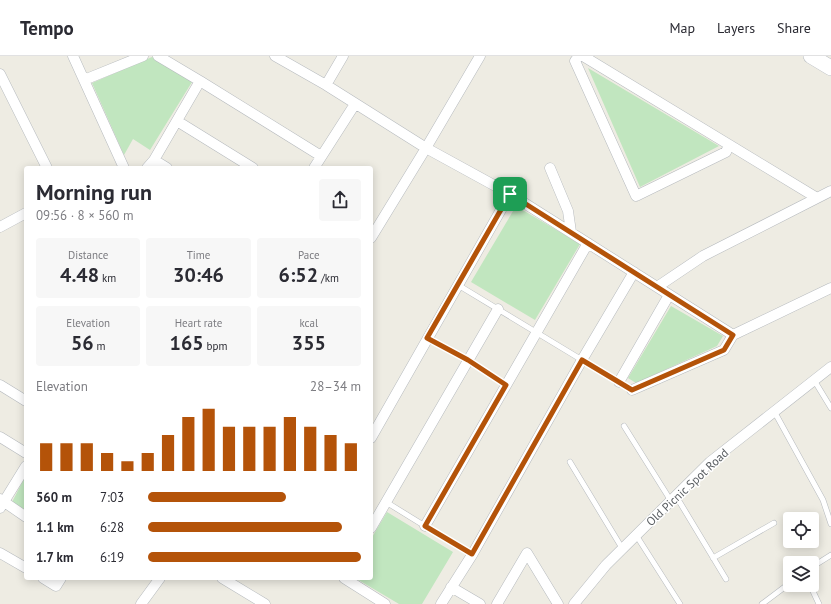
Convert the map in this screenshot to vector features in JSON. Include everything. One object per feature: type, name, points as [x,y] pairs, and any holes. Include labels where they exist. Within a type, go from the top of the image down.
[{"type":"street","points":[[73,56],[123,166]]},
{"type":"street","points":[[84,80],[142,56]]},
{"type":"street","points":[[158,56],[321,156]]},
{"type":"street","points":[[275,56],[326,85],[426,148],[510,194],[733,335]]},
{"type":"street","points":[[326,85],[343,56]]},
{"type":"street","points":[[373,235],[480,56]]},
{"type":"street","points":[[579,56],[575,62],[636,196],[726,152],[729,145]]},
{"type":"street","points":[[583,56],[817,198]]},
{"type":"street","points":[[812,56],[831,68]]},
{"type":"street","points":[[0,74],[46,166]]},
{"type":"street","points":[[149,166],[154,160],[200,81]]},
{"type":"street","points":[[315,166],[355,104]]},
{"type":"street","points":[[177,121],[250,166]]},
{"type":"street","points":[[154,160],[163,166]]},
{"type":"street","points":[[550,168],[568,211],[571,232]]},
{"type":"street","points":[[657,287],[703,256],[831,191]]},
{"type":"street","points":[[373,434],[510,194]]},
{"type":"street","points":[[0,227],[24,214]]},
{"type":"street","points":[[425,526],[588,243]]},
{"type":"street","points":[[441,604],[472,554],[582,360],[634,272]]},
{"type":"street","points":[[632,390],[724,350],[733,335],[831,288]]},
{"type":"street","points":[[619,382],[669,295]]},
{"type":"street","points":[[373,525],[498,309]]},
{"type":"street","name":"Old Picnic Spot Road","points":[[574,604],[622,548],[710,462],[831,367]]},
{"type":"street","points":[[0,385],[24,400]]},
{"type":"street","points":[[0,437],[24,452]]},
{"type":"street","points":[[24,469],[1,503],[24,515]]},
{"type":"street","points":[[0,553],[24,567]]},
{"type":"street","points":[[497,604],[527,553],[558,604]]},
{"type":"street","points":[[46,580],[56,586],[60,580]]},
{"type":"street","points":[[141,604],[159,580]]},
{"type":"street","points":[[225,580],[266,604]]},
{"type":"street","points":[[347,580],[386,604]]},
{"type":"street","points":[[451,587],[480,604]]},
{"type":"lane","points":[[458,285],[632,390]]},
{"type":"lane","points":[[427,338],[468,360],[506,385]]},
{"type":"lane","points":[[814,380],[831,408]]},
{"type":"lane","points":[[774,411],[823,500],[831,524]]},
{"type":"lane","points":[[624,426],[726,579]]},
{"type":"lane","points":[[570,462],[622,548]]},
{"type":"lane","points":[[386,502],[472,554]]},
{"type":"lane","points":[[713,558],[774,523]]},
{"type":"lane","points":[[636,535],[680,604]]},
{"type":"lane","points":[[819,563],[831,555]]},
{"type":"lane","points":[[762,604],[783,588]]},
{"type":"lane","points":[[813,592],[819,604]]},
{"type":"green space","points":[[152,57],[192,82],[150,150],[133,139],[124,155],[92,83]]},
{"type":"green space","points":[[588,68],[719,146],[640,187]]},
{"type":"green space","points":[[516,206],[580,244],[535,320],[471,282]]},
{"type":"green space","points":[[671,306],[723,336],[717,346],[636,383],[628,378]]},
{"type":"green space","points":[[24,479],[24,510],[12,502]]},
{"type":"green space","points":[[387,512],[453,552],[422,604],[399,604],[358,580],[373,580],[373,536]]},
{"type":"route","points":[[510,194],[733,335],[724,350],[632,390],[582,360],[472,554],[425,526],[506,385],[468,360],[427,338],[510,194]]}]
